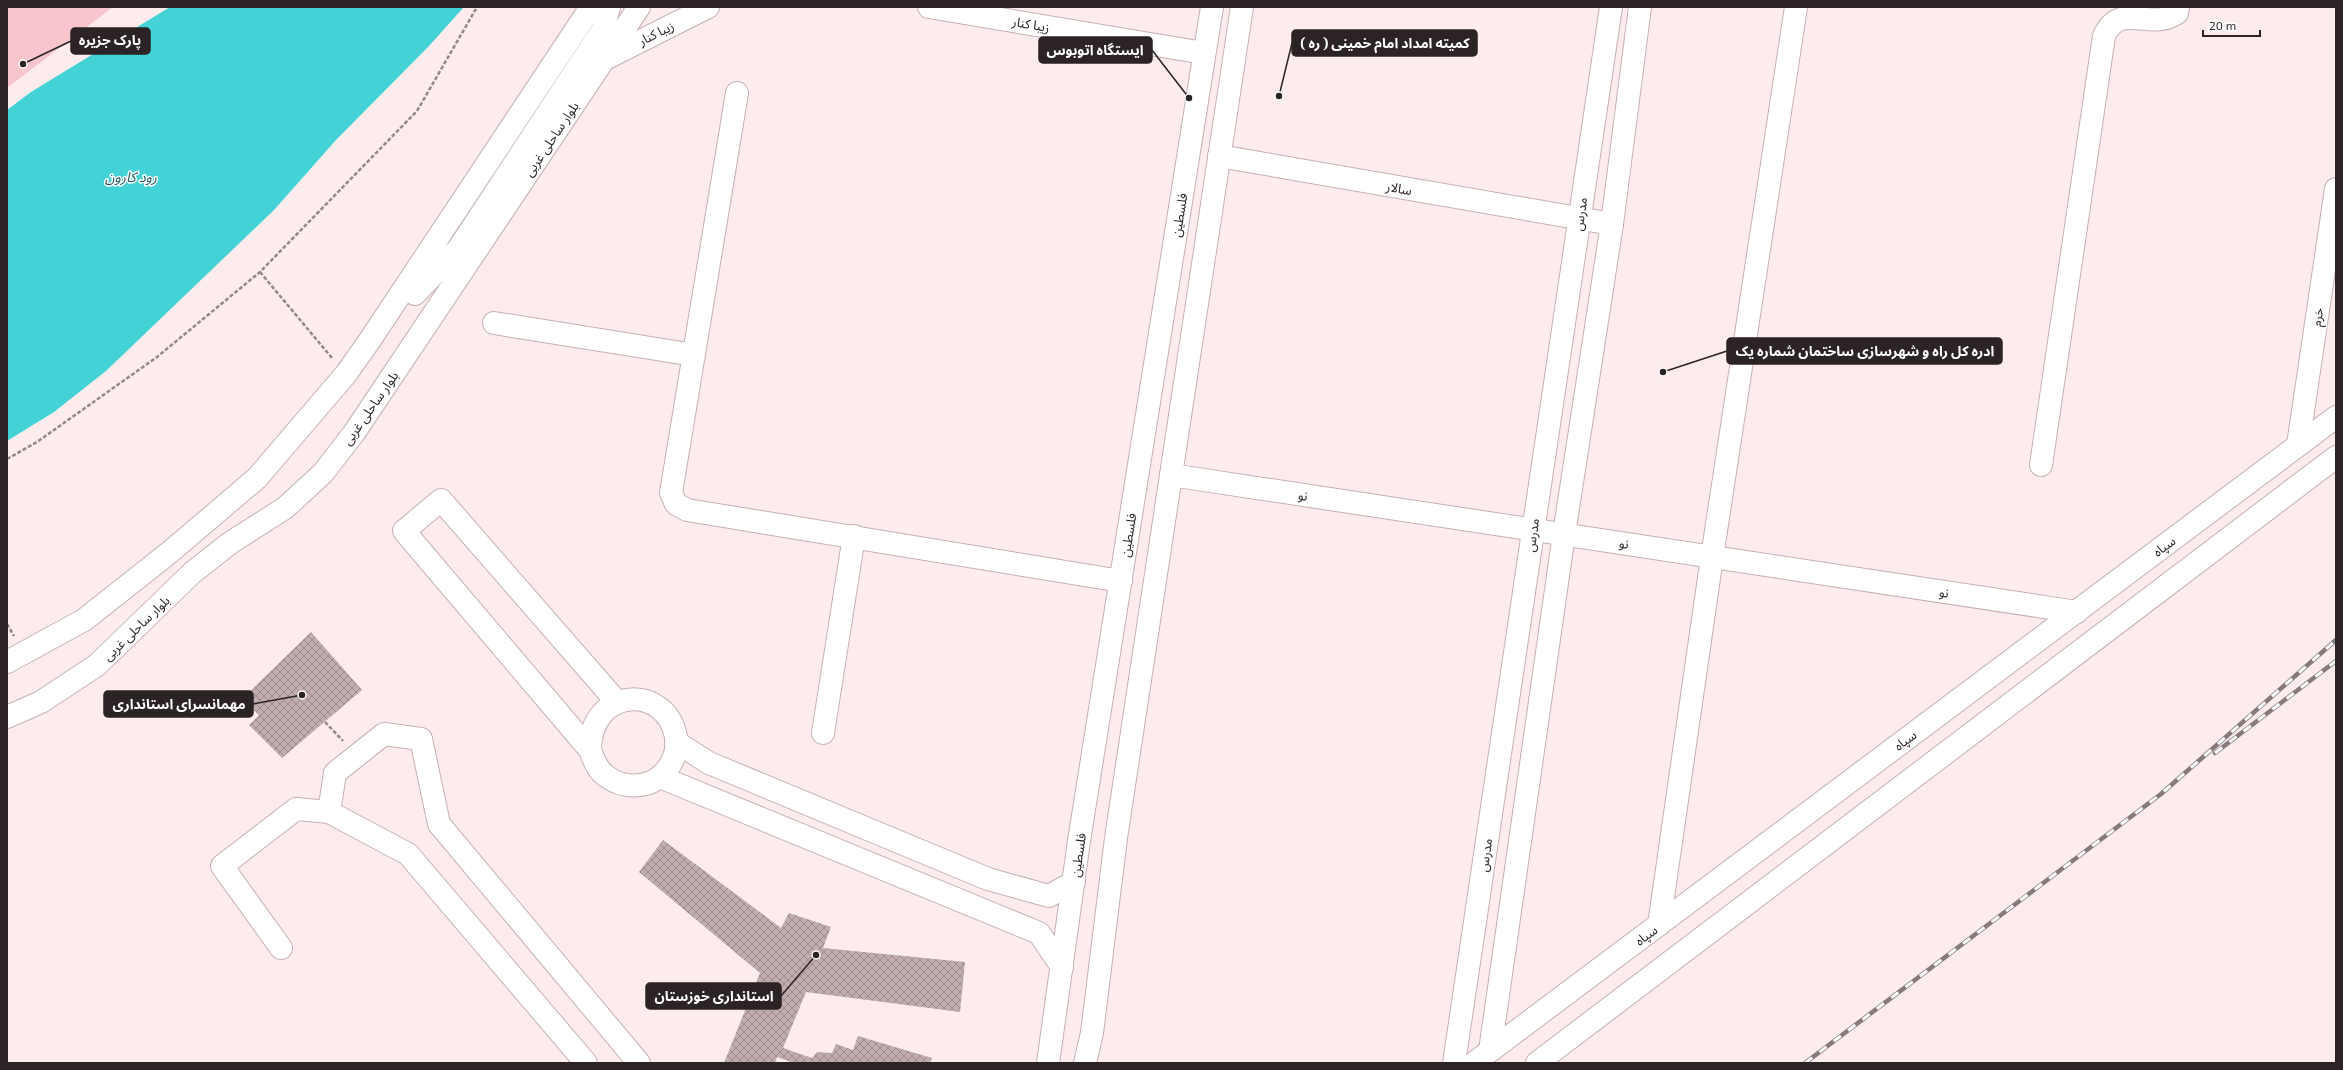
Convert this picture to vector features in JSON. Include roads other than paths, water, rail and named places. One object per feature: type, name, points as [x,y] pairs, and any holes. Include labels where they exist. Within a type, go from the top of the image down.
[{"type":"street","points":[[7,662],[84,620],[170,552],[257,478],[346,374],[592,7]]},
{"type":"street","points":[[370,340],[459,248],[603,29],[609,7]]},
{"type":"street","name":"بلوار ساحلی غربی","points":[[7,717],[41,702],[97,665],[192,574],[230,543],[285,508],[323,473],[354,433],[639,7]]},
{"type":"street","name":"زیبا کنار","points":[[604,59],[708,7]]},
{"type":"street","name":"زیبا کنار","points":[[929,7],[1204,54]]},
{"type":"street","name":"فلسطین","points":[[1048,1063],[1096,735],[1212,7]]},
{"type":"street","points":[[1085,1063],[1092,1033],[1131,741],[1242,7]]},
{"type":"street","name":"مدرس","points":[[1454,1063],[1611,7]]},
{"type":"street","points":[[1482,1057],[1612,224],[1640,7]]},
{"type":"street","points":[[1659,925],[1712,557],[1796,7]]},
{"type":"street","points":[[2041,465],[2104,36],[2110,23],[2118,17],[2167,20],[2177,13],[2178,7]]},
{"type":"street","points":[[737,93],[671,493],[676,504],[687,510],[854,536],[1121,582]]},
{"type":"street","name":"سالار","points":[[1219,156],[1579,220],[1612,224]]},
{"type":"street","name":"خرم","points":[[2298,445],[2336,190]]},
{"type":"street","points":[[494,323],[694,355]]},
{"type":"street","name":"سپاه","points":[[1482,1057],[2336,417]]},
{"type":"street","points":[[1537,1063],[2336,458]]},
{"type":"street","name":"نو","points":[[1171,475],[2076,612]]},
{"type":"street","points":[[590,750],[590,736],[595,722],[604,710],[617,702],[630,699],[644,701],[657,706],[667,715],[674,727],[676,742],[675,754],[669,767],[660,777],[640,785],[618,783],[605,776],[596,764],[590,750],[404,531],[441,500],[617,702]]},
{"type":"street","points":[[823,733],[854,536]]},
{"type":"street","points":[[329,812],[335,773],[384,734],[421,739],[439,824],[639,1063]]},
{"type":"street","points":[[1096,735],[1131,741]]},
{"type":"street","points":[[676,742],[709,763],[994,881],[1049,896],[1074,882]]},
{"type":"street","points":[[660,777],[1039,933],[1062,967]]},
{"type":"street","points":[[281,948],[222,866],[296,809],[329,812],[408,854],[586,1063]]},
{"type":"street","points":[[987,912],[994,881]]},
{"type":"water","name":"رود کارون","points":[[170,7],[464,7],[429,46],[336,140],[274,210],[106,371],[54,412],[7,441],[7,110],[31,92]]},
{"type":"railway","points":[[1805,1063],[2161,794],[2336,640]]},
{"type":"railway","points":[[2215,753],[2336,661]]},
{"type":"place","name":"پارک جزیره","points":[[23,64]]},
{"type":"place","name":"کمیته امداد امام خمینی ( ره )","points":[[1279,96]]},
{"type":"place","name":"ایستگاه اتوبوس","points":[[1189,98]]},
{"type":"place","name":"ادره کل راه و شهرسازی ساختمان شماره یک","points":[[1663,372]]},
{"type":"place","name":"مهمانسرای استانداری","points":[[302,695]]},
{"type":"place","name":"استانداری خوزستان","points":[[816,955]]}]
